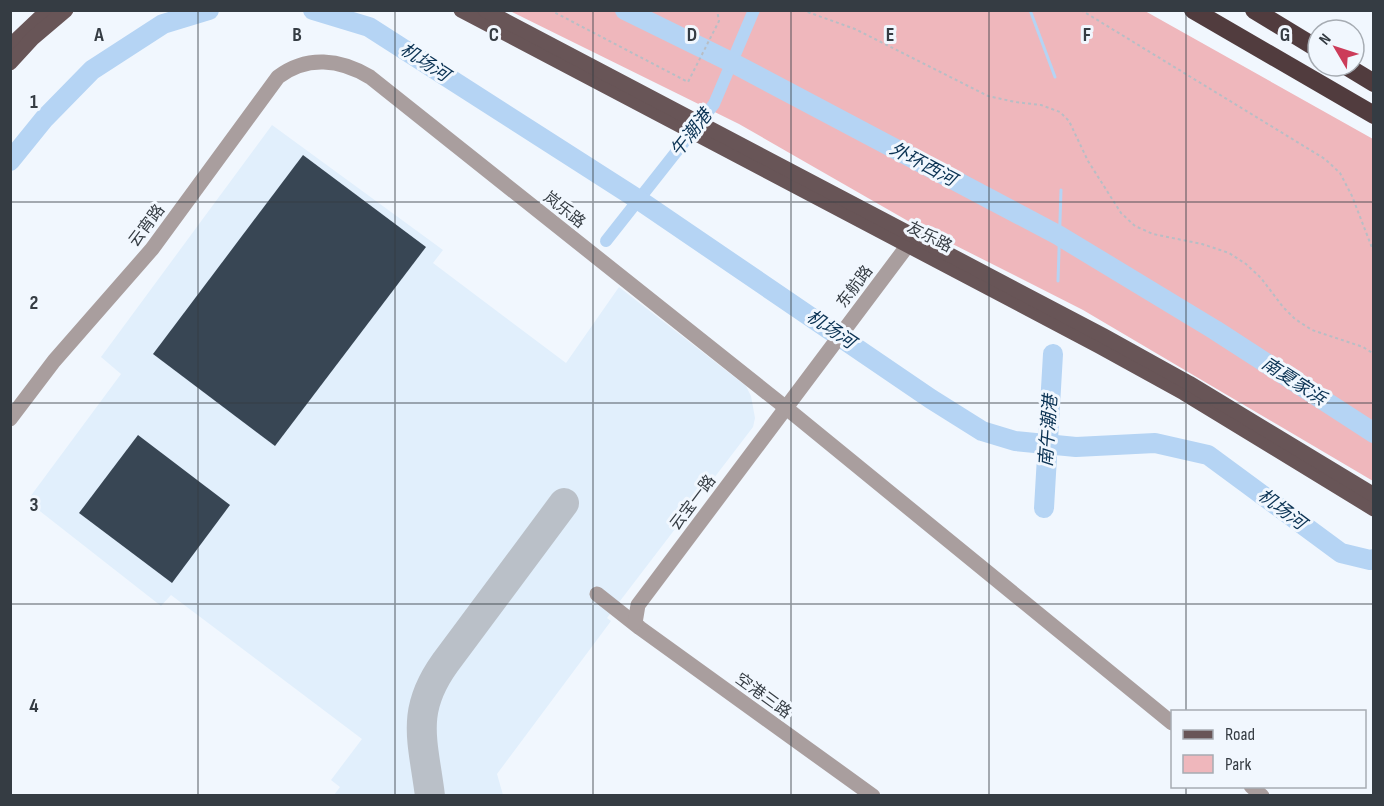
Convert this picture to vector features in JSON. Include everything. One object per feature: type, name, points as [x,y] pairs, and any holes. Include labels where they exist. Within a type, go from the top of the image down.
[{"type":"highway","points":[[1193,10],[1374,115]]},
{"type":"highway","points":[[1254,10],[1306,42]]},
{"type":"main road","points":[[10,46],[48,10]]},
{"type":"main road","points":[[10,63],[33,38],[66,10]]},
{"type":"main road","name":"友乐路","points":[[461,10],[679,118]]},
{"type":"main road","name":"友乐路","points":[[485,10],[724,143],[911,240],[1052,308],[1189,383],[1374,495]]},
{"type":"main road","name":"友乐路","points":[[911,240],[1184,393],[1374,509]]},
{"type":"street","name":"岚乐路","points":[[313,62],[341,64],[355,68],[370,77],[785,407],[1171,721]]},
{"type":"street","name":"云宵路","points":[[10,419],[54,361],[152,249],[274,81],[287,70],[313,62]]},
{"type":"street","name":"东航路","points":[[785,407],[911,240]]},
{"type":"street","name":"东航路","points":[[894,266],[911,240]]},
{"type":"street","name":"云宝一路","points":[[635,623],[638,605],[785,407]]},
{"type":"street","name":"空港三路","points":[[597,594],[873,795]]},
{"type":"path","points":[[550,10],[687,82],[719,21],[717,10]]},
{"type":"path","points":[[802,10],[855,29],[988,96],[1041,105],[1060,112],[1069,121],[1088,161],[1120,213],[1135,226],[1154,234],[1216,247],[1229,253],[1261,278],[1282,307],[1295,319],[1312,330],[1363,347],[1374,354]]},
{"type":"path","points":[[1082,10],[1324,159],[1340,173],[1352,196],[1374,253]]},
{"type":"shaded area","points":[[272,125],[443,250],[433,263],[566,363],[619,287],[746,386],[751,396],[755,418],[753,427],[607,618],[611,621],[497,774],[503,795],[334,795],[340,787],[331,780],[362,739],[171,595],[161,606],[27,501],[121,374],[101,357]]},
{"type":"green space","points":[[510,11],[1145,11],[1373,139],[1373,481],[1083,310],[915,225],[739,124]]},
{"type":"building","points":[[303,155],[426,247],[275,446],[153,354]]},
{"type":"building","points":[[138,435],[230,505],[172,583],[79,513]]},
{"type":"waterway","name":"机场河","points":[[10,161],[44,119],[92,70],[163,24],[209,10]]},
{"type":"waterway","name":"机场河","points":[[313,10],[369,27],[639,200],[931,399],[982,431],[1015,441],[1076,447],[1155,443],[1208,455],[1341,553],[1374,559]]},
{"type":"waterway","name":"外环西河","points":[[625,10],[733,63],[1058,235],[1215,330],[1374,433]]},
{"type":"waterway","name":"午潮港","points":[[606,241],[714,104],[754,10]]},
{"type":"waterway","name":"南午潮港","points":[[1030,10],[1055,77]]},
{"type":"waterway","name":"南午潮港","points":[[1058,281],[1061,190]]},
{"type":"waterway","name":"南午潮港","points":[[1044,508],[1053,354]]},
{"type":"taxiway","points":[[430,796],[422,727],[423,712],[434,680],[564,503]]},
{"type":"water label","name":"南夏家浜","points":[[1294,381]]}]
